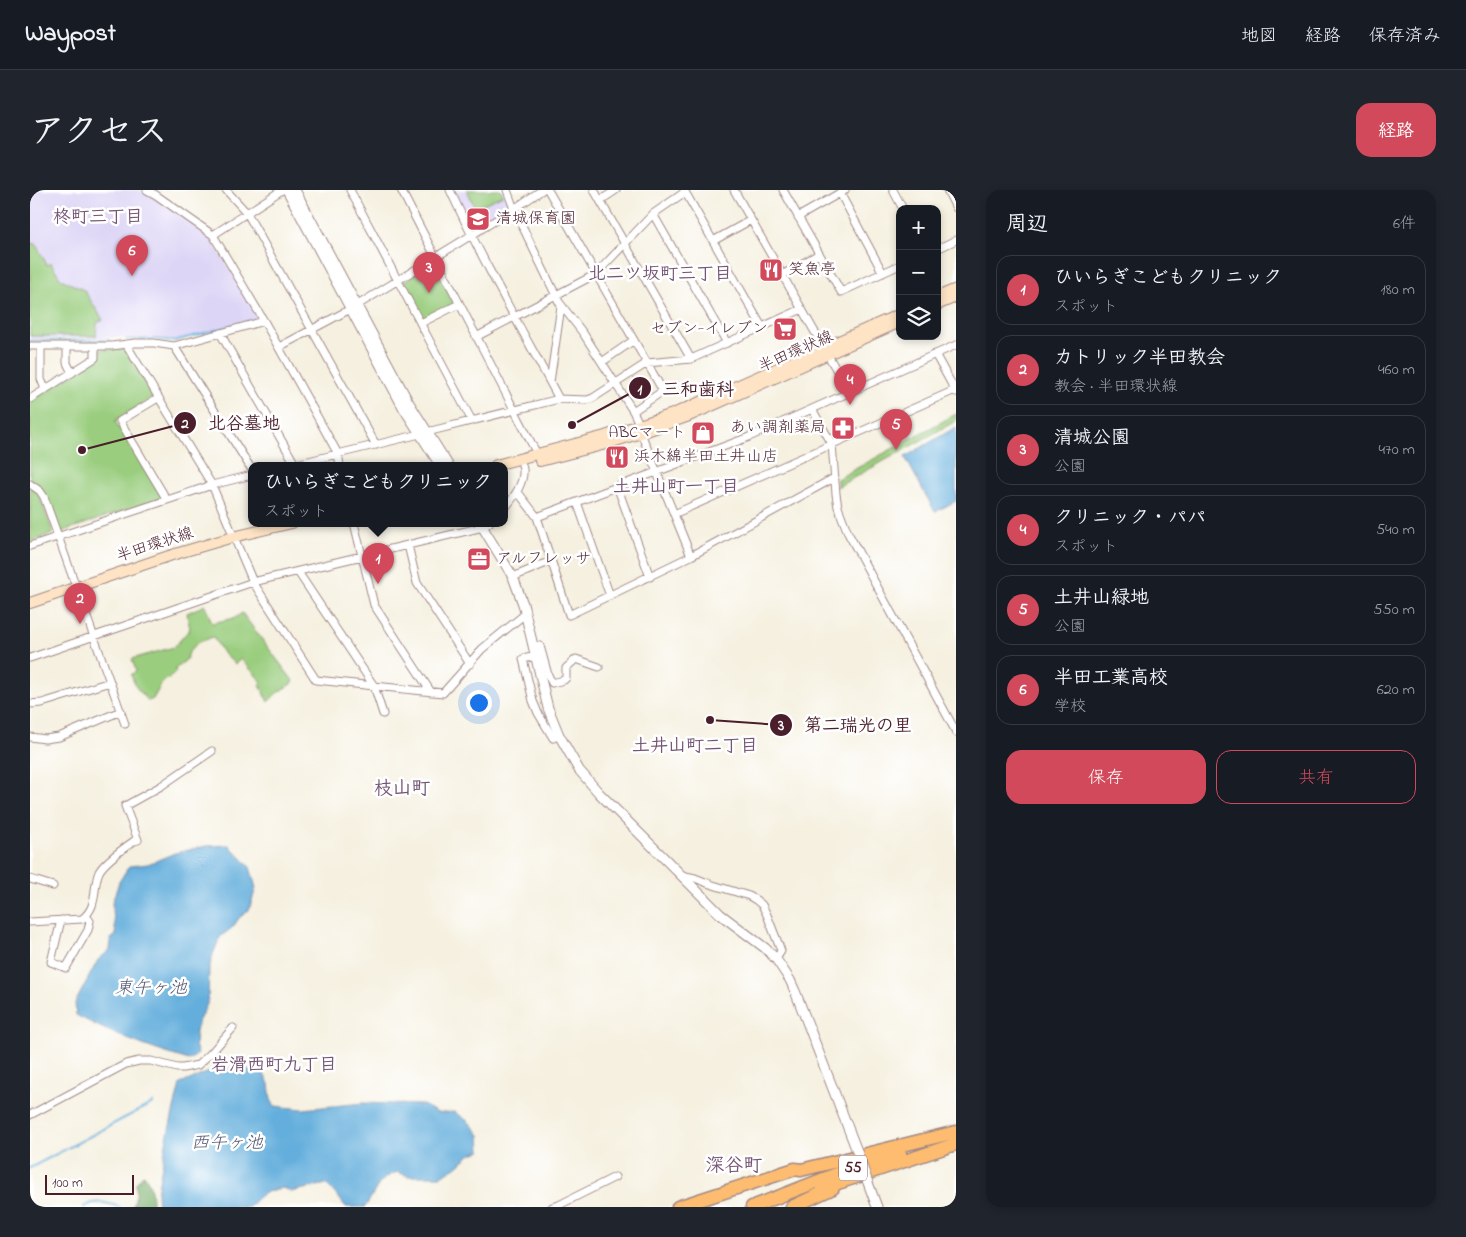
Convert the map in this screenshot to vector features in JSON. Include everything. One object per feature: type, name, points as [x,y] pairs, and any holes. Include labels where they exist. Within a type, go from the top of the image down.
[{"type":"highway","points":[[699,1207],[802,1170],[871,1152],[956,1134]]},
{"type":"highway","name":"55","points":[[752,1207],[839,1173],[956,1134]]},
{"type":"highway","name":"55","points":[[774,1207],[847,1179],[956,1144]]},
{"type":"highway","points":[[678,1207],[795,1169],[802,1170]]},
{"type":"highway","points":[[792,1207],[844,1184],[847,1179]]},
{"type":"main road","points":[[941,295],[956,289]]},
{"type":"main road","points":[[941,303],[956,297]]},
{"type":"main road","name":"半田環状線","points":[[507,462],[640,430],[689,416],[896,316]]},
{"type":"main road","name":"半田環状線","points":[[825,351],[896,324]]},
{"type":"main road","name":"半田環状線","points":[[508,469],[606,444],[640,430]]},
{"type":"main road","name":"半田環状線","points":[[30,596],[172,555],[254,527]]},
{"type":"main road","name":"半田環状線","points":[[232,534],[270,527]]},
{"type":"main road","name":"半田環状線","points":[[30,603],[75,584]]},
{"type":"street","points":[[146,190],[213,235],[264,321],[338,454],[339,462]]},
{"type":"street","points":[[226,190],[247,213],[376,445]]},
{"type":"street","points":[[213,235],[282,190]]},
{"type":"street","points":[[288,190],[353,308],[409,403],[438,462]]},
{"type":"street","points":[[295,190],[353,308]]},
{"type":"street","points":[[350,190],[472,421]]},
{"type":"street","points":[[401,190],[537,454]]},
{"type":"street","points":[[450,190],[514,317],[560,399]]},
{"type":"street","points":[[507,190],[514,209],[561,306],[583,332],[633,411],[691,556]]},
{"type":"street","points":[[278,347],[353,308],[542,190]]},
{"type":"street","points":[[548,190],[663,391],[633,411]]},
{"type":"street","points":[[594,190],[691,359]]},
{"type":"street","points":[[601,200],[616,190]]},
{"type":"street","points":[[734,190],[849,392]]},
{"type":"street","points":[[784,190],[841,292],[896,267]]},
{"type":"street","points":[[893,190],[901,205]]},
{"type":"street","points":[[947,190],[956,208]]},
{"type":"street","points":[[476,337],[596,274],[653,214],[685,191],[762,327]]},
{"type":"street","points":[[798,217],[843,191],[883,273]]},
{"type":"street","points":[[653,214],[727,343]]},
{"type":"street","points":[[713,241],[751,220]]},
{"type":"street","points":[[941,246],[956,240]]},
{"type":"street","points":[[782,275],[819,254]]},
{"type":"street","points":[[421,323],[459,304]]},
{"type":"street","points":[[550,382],[561,306]]},
{"type":"street","points":[[305,462],[560,399],[587,400],[647,363],[691,359],[802,309]]},
{"type":"street","points":[[30,346],[112,346],[154,343],[174,346],[264,321]]},
{"type":"street","points":[[220,333],[291,462]]},
{"type":"street","points":[[602,362],[634,340]]},
{"type":"street","points":[[126,344],[212,485],[253,582],[316,680],[444,693],[482,650],[525,614]]},
{"type":"street","points":[[537,517],[749,437],[956,345]]},
{"type":"street","points":[[41,346],[41,379],[45,389]]},
{"type":"street","points":[[67,346],[67,362],[72,373]]},
{"type":"street","points":[[30,399],[95,358],[95,346]]},
{"type":"street","points":[[174,346],[248,464]]},
{"type":"street","points":[[674,514],[955,391],[935,354]]},
{"type":"street","points":[[158,398],[120,421],[167,500]]},
{"type":"street","points":[[812,409],[832,444],[838,507],[848,533],[956,732]]},
{"type":"street","points":[[424,433],[446,462]]},
{"type":"street","points":[[508,503],[517,491],[524,472],[522,465]]},
{"type":"street","points":[[30,546],[212,485],[248,476]]},
{"type":"street","points":[[517,491],[537,517],[569,615],[691,556],[834,478]]},
{"type":"street","points":[[30,484],[40,491],[44,497],[125,724]]},
{"type":"street","points":[[616,486],[650,577]]},
{"type":"street","points":[[576,502],[610,596]]},
{"type":"street","points":[[355,527],[374,605],[431,692]]},
{"type":"street","points":[[30,658],[253,582],[408,545],[473,527]]},
{"type":"street","points":[[486,527],[513,578],[525,614],[548,708],[568,753],[589,783],[720,914],[765,948],[790,980],[796,991],[877,1207]]},
{"type":"street","points":[[408,545],[417,583],[470,664]]},
{"type":"street","points":[[513,578],[551,561]]},
{"type":"street","points":[[298,572],[374,686],[383,714]]},
{"type":"street","points":[[533,645],[540,646],[552,683],[564,680],[566,678],[566,668],[576,659],[599,667]]},
{"type":"street","points":[[536,656],[524,659],[532,701],[553,738],[559,735]]},
{"type":"street","points":[[30,704],[42,703],[110,682]]},
{"type":"street","points":[[30,737],[45,739],[59,737],[120,711]]},
{"type":"street","points":[[30,922],[82,919],[86,916],[93,904],[100,871],[114,856],[138,840],[125,806],[161,786],[212,751]]},
{"type":"street","points":[[681,875],[748,896],[762,905],[781,951],[776,960]]},
{"type":"street","points":[[30,879],[53,886]]},
{"type":"street","points":[[61,920],[51,962],[66,968],[88,930],[90,921],[86,916]]},
{"type":"street","points":[[30,1115],[126,1064],[151,1060],[176,1068],[198,1065],[233,1028]]},
{"type":"street","points":[[552,1207],[615,1177]]},
{"type":"shaded area","points":[[30,190],[139,190],[156,198],[211,238],[258,315],[256,318],[176,340],[136,337],[30,339]]},
{"type":"shaded area","name":"清城保育園","points":[[460,190],[503,190],[508,208],[473,230],[454,193]]},
{"type":"green space","points":[[467,190],[501,190],[503,195],[475,208]]},
{"type":"green space","points":[[30,243],[36,244],[47,265],[51,263],[61,279],[84,290],[103,320],[97,323],[96,336],[30,336]]},
{"type":"green space","points":[[433,263],[455,302],[422,319],[403,284]]},
{"type":"green space","points":[[123,349],[153,395],[152,398],[115,421],[161,495],[160,498],[61,532],[41,488],[30,480],[30,402],[97,359],[97,352],[99,350]]},
{"type":"green space","points":[[956,414],[956,421],[837,487],[837,479]]},
{"type":"green space","points":[[30,487],[39,495],[53,532],[30,542]]},
{"type":"green space","points":[[205,605],[212,623],[235,618],[242,613],[294,682],[277,693],[268,702],[260,685],[262,682],[241,659],[235,664],[223,653],[213,637],[197,643],[189,652],[187,659],[175,669],[176,672],[162,683],[153,699],[148,701],[136,687],[131,675],[136,671],[132,659],[174,647],[190,629],[187,613]]},
{"type":"green space","points":[[144,1174],[151,1190],[152,1207],[133,1207],[136,1183]]},
{"type":"water","points":[[956,427],[956,501],[935,512],[905,457]]},
{"type":"water","name":"東午ヶ池","points":[[229,845],[250,867],[256,888],[249,910],[239,918],[233,927],[220,937],[213,954],[209,969],[208,1002],[198,1022],[196,1031],[195,1045],[198,1054],[189,1060],[174,1056],[117,1035],[76,1015],[75,1003],[98,960],[110,950],[111,938],[116,936],[112,903],[119,882],[129,866],[148,864],[175,853],[206,846]]},
{"type":"water","name":"西午ヶ池","points":[[216,1069],[250,1070],[264,1074],[269,1084],[271,1100],[275,1106],[303,1109],[363,1103],[423,1105],[438,1113],[455,1112],[469,1122],[480,1135],[481,1151],[471,1154],[456,1167],[441,1176],[408,1176],[397,1172],[390,1175],[381,1182],[365,1207],[346,1207],[326,1184],[291,1192],[284,1188],[273,1190],[264,1193],[249,1207],[158,1207],[157,1193],[167,1138],[180,1084]]},
{"type":"waterway","points":[[126,339],[174,341],[254,320]]},
{"type":"waterway","points":[[30,341],[109,340]]},
{"type":"waterway","points":[[30,1168],[153,1102]]},
{"type":"waterway","points":[[84,1207],[97,1202],[120,1207]]},
{"type":"place","name":"清城保育園","points":[[478,219]]},
{"type":"place","name":"笑魚亭","points":[[771,270]]},
{"type":"place","name":"半田工業高校","points":[[132,276]]},
{"type":"place","name":"清城公園","points":[[429,293]]},
{"type":"place","name":"セブン-イレブン","points":[[785,329]]},
{"type":"place","name":"クリニック・パパ","points":[[850,405]]},
{"type":"place","name":"三和歯科","points":[[572,425]]},
{"type":"place","name":"あい調剤薬局","points":[[843,428]]},
{"type":"place","name":"ABCマート","points":[[703,433]]},
{"type":"place","name":"北谷墓地","points":[[82,450]]},
{"type":"place","name":"土井山緑地","points":[[896,450]]},
{"type":"place","name":"浜木綿半田土井山店","points":[[617,457]]},
{"type":"place","name":"アルフレッサ","points":[[479,559]]},
{"type":"place","name":"ひいらぎこどもクリニック","points":[[378,584]]},
{"type":"place","name":"カトリック半田教会","points":[[80,624]]},
{"type":"place","name":"第二瑞光の里","points":[[710,720]]},
{"type":"district","name":"柊町三丁目","points":[[98,218]]},
{"type":"district","name":"北二ツ坂町三丁目","points":[[660,275]]},
{"type":"district","name":"土井山町一丁目","points":[[676,488]]},
{"type":"district","name":"土井山町二丁目","points":[[695,747]]},
{"type":"district","name":"枝山町","points":[[402,789]]},
{"type":"district","name":"岩滑西町九丁目","points":[[274,1066]]},
{"type":"district","name":"深谷町","points":[[734,1166]]}]
